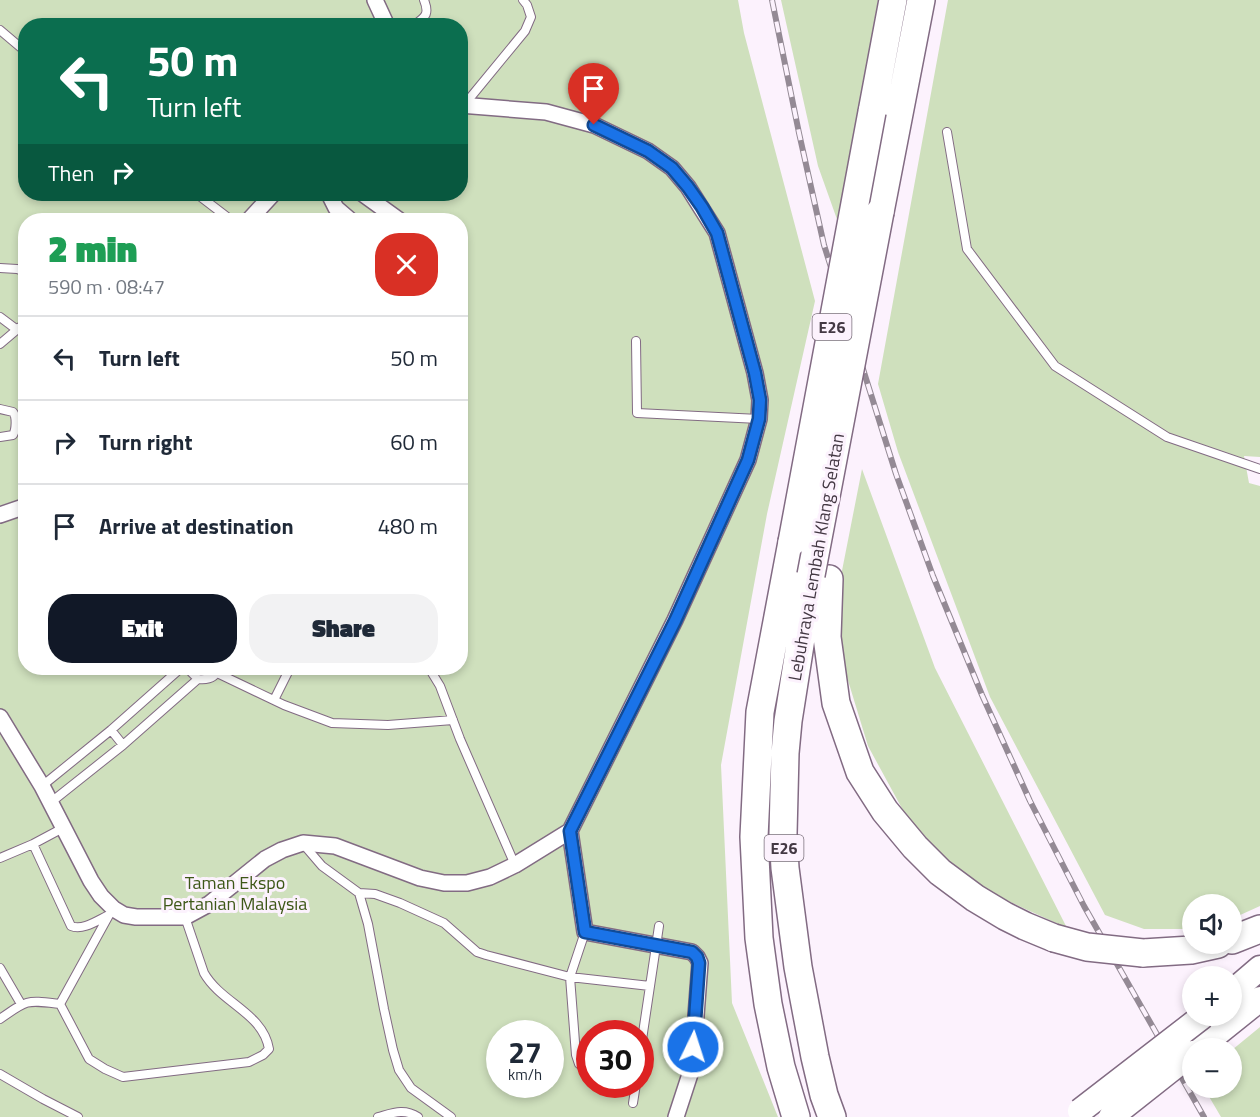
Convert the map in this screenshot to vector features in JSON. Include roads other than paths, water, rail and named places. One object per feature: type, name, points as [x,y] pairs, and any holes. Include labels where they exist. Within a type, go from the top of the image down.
[{"type":"highway","name":"Lebuhraya Lembah Klang Selatan","points":[[796,1117],[781,1067],[768,1004],[759,938],[754,837],[760,712],[893,0]]},
{"type":"highway","name":"Lebuhraya Lembah Klang Selatan","points":[[832,1117],[815,1057],[798,968],[784,868],[785,753],[788,721],[820,577],[887,215],[898,120],[921,0]]},
{"type":"highway","points":[[820,577],[836,703],[860,772],[885,811],[940,872],[975,898],[1005,916],[1054,938],[1087,947],[1143,953],[1182,951]]},
{"type":"highway","points":[[1242,935],[1260,929]]},
{"type":"main road","points":[[1242,983],[1260,968]]},
{"type":"main road","points":[[1212,1038],[1260,999]]},
{"type":"main road","points":[[1076,1114],[1190,1026]]},
{"type":"main road","points":[[1111,1117],[1182,1061]]},
{"type":"street","points":[[375,0],[383,18]]},
{"type":"street","points":[[0,717],[42,786],[100,896],[112,912],[124,915],[184,917],[209,904],[265,859],[303,843],[334,846],[420,878],[444,883],[467,883],[490,877],[514,865],[570,831],[675,621],[748,460],[759,419],[760,400],[755,373],[717,233],[688,187],[672,168],[648,151],[594,125],[546,112],[468,105]]},
{"type":"street","points":[[255,213],[267,201]]},
{"type":"street","points":[[332,201],[342,213]]},
{"type":"street","points":[[373,201],[389,213]]},
{"type":"street","points":[[0,515],[18,509]]},
{"type":"street","points":[[570,831],[585,932],[692,952],[697,957],[699,963],[692,1068],[676,1117]]},
{"type":"lane","points":[[423,18],[427,8],[424,0]]},
{"type":"lane","points":[[468,99],[525,31],[531,16],[523,0]]},
{"type":"lane","points":[[0,30],[18,45]]},
{"type":"lane","points":[[947,132],[967,249],[1055,366],[1167,436],[1260,469]]},
{"type":"lane","points":[[206,201],[222,213]]},
{"type":"lane","points":[[0,268],[18,269]]},
{"type":"lane","points":[[0,317],[16,329],[0,344]]},
{"type":"lane","points":[[636,341],[637,413],[759,419]]},
{"type":"lane","points":[[0,409],[15,414],[15,432],[13,435],[0,437]]},
{"type":"lane","points":[[42,786],[111,730],[173,675]]},
{"type":"lane","points":[[194,675],[198,679],[208,680],[213,675]]},
{"type":"lane","points":[[227,675],[274,700],[332,723],[388,725],[453,720]]},
{"type":"lane","points":[[274,700],[286,675]]},
{"type":"lane","points":[[433,675],[440,686],[514,865]]},
{"type":"lane","points":[[51,803],[123,745],[198,679]]},
{"type":"lane","points":[[111,730],[123,745]]},
{"type":"lane","points":[[0,858],[63,828]]},
{"type":"lane","points":[[303,843],[321,866],[359,893],[375,894],[444,923],[477,952],[486,956],[570,977],[650,986]]},
{"type":"lane","points":[[33,844],[71,926],[82,927],[112,912]]},
{"type":"lane","points":[[359,893],[368,924],[384,1010],[399,1070],[411,1088],[451,1117]]},
{"type":"lane","points":[[60,1004],[112,912]]},
{"type":"lane","points":[[60,1004],[89,1059],[105,1070],[123,1077],[249,1062],[263,1055],[268,1049],[267,1040],[258,1024],[209,982],[184,917]]},
{"type":"lane","points":[[645,1020],[659,926]]},
{"type":"lane","points":[[576,1055],[570,977],[585,932]]},
{"type":"lane","points":[[0,968],[21,1004]]},
{"type":"lane","points":[[0,1019],[21,1004],[32,1000],[60,1004]]},
{"type":"lane","points":[[0,1074],[78,1117]]},
{"type":"lane","points":[[633,1103],[634,1098]]},
{"type":"lane","points":[[378,1117],[405,1112],[418,1117]]},
{"type":"railway","points":[[772,0],[824,245],[896,474],[933,576],[982,695],[1030,801],[1084,906],[1204,1117]]},
{"type":"park label","name":"Taman Ekspo Pertanian Malaysia","points":[[235,892]]}]
